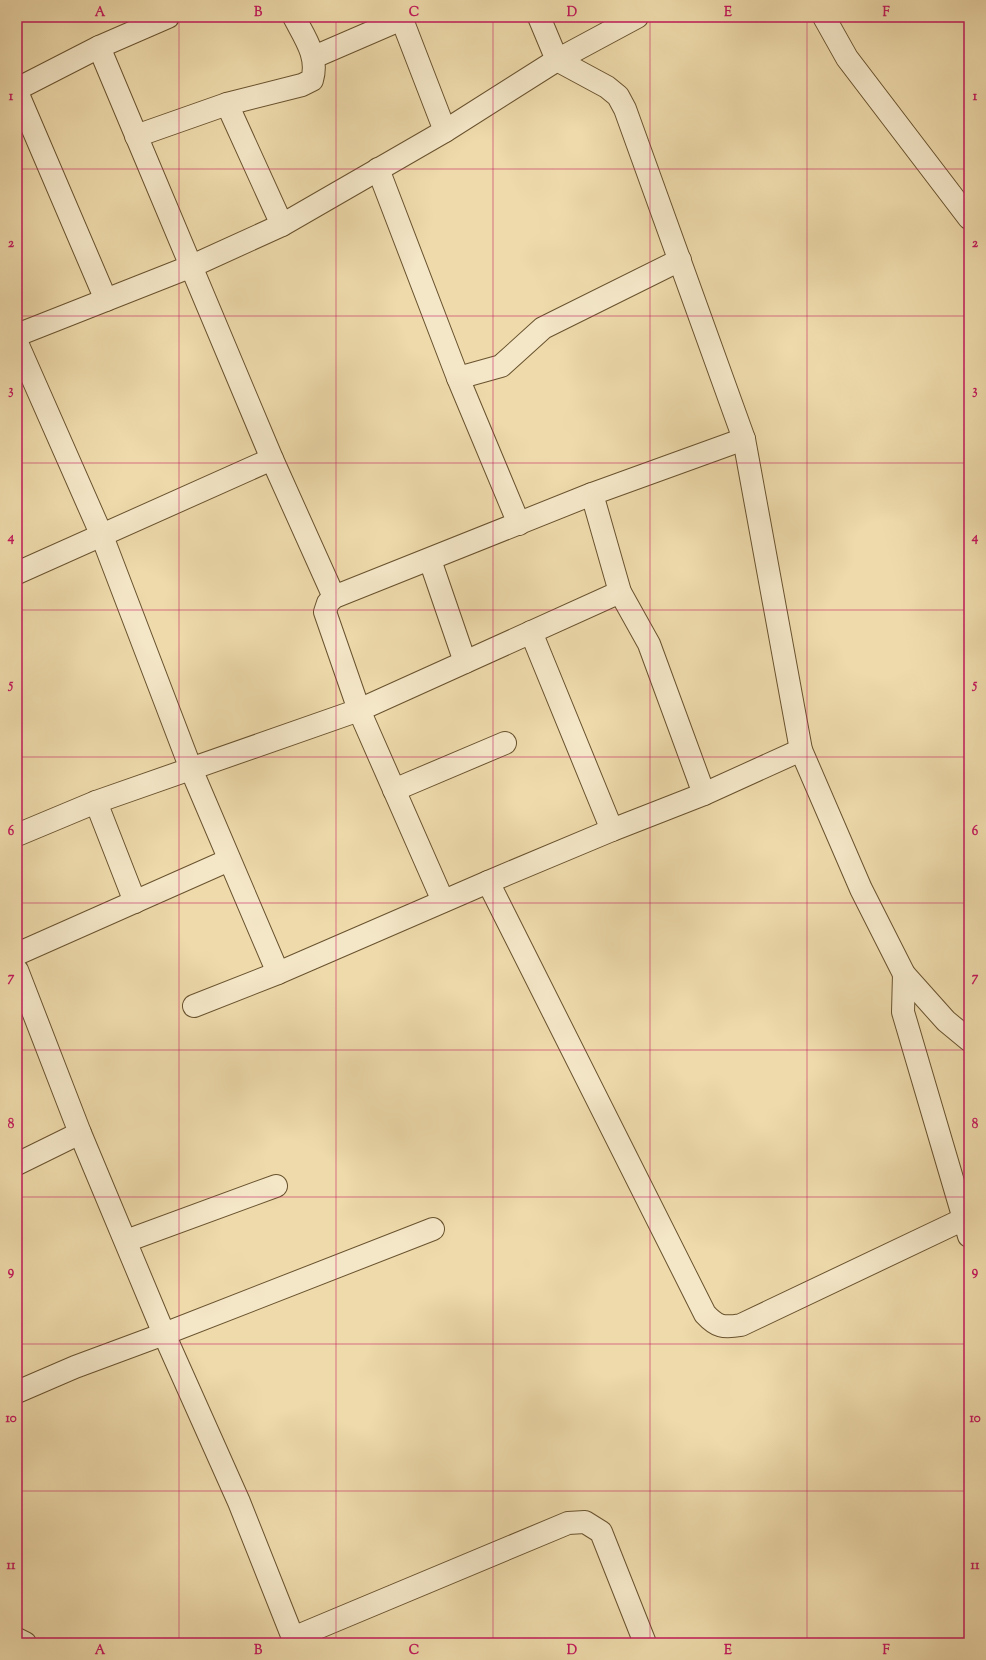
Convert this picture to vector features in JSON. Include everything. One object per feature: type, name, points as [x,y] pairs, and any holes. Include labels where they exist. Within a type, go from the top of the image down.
[{"type":"street","points":[[106,300],[17,90],[99,47],[168,17]]},
{"type":"street","points":[[136,136],[227,104],[302,85],[312,80],[315,69],[314,57],[294,17]]},
{"type":"street","points":[[540,17],[557,60],[607,87],[618,96],[626,109],[744,439],[801,750],[860,889],[904,974],[946,1021],[969,1040]]},
{"type":"street","points":[[17,335],[192,266],[282,225],[445,131],[557,60],[637,17]]},
{"type":"street","points":[[824,17],[847,58],[969,218]]},
{"type":"street","points":[[314,57],[402,18],[445,131]]},
{"type":"street","points":[[99,47],[272,459],[334,597]]},
{"type":"street","points":[[227,104],[282,225]]},
{"type":"street","points":[[378,169],[458,378],[519,524]]},
{"type":"street","points":[[458,378],[501,366],[543,328],[680,260]]},
{"type":"street","points":[[17,344],[102,536],[191,769],[228,860],[278,973]]},
{"type":"street","points":[[443,901],[359,710],[324,612],[328,604],[334,597],[430,560],[592,494],[744,439]]},
{"type":"street","points":[[17,572],[102,536],[272,459]]},
{"type":"street","points":[[592,494],[620,592],[649,644],[704,794]]},
{"type":"street","points":[[430,560],[465,662]]},
{"type":"street","points":[[17,835],[96,802],[359,710],[620,592]]},
{"type":"street","points":[[531,632],[612,830]]},
{"type":"street","points":[[394,790],[505,743]]},
{"type":"street","points":[[194,1006],[278,973],[443,901],[612,830],[704,794],[801,750]]},
{"type":"street","points":[[96,802],[135,902]]},
{"type":"street","points":[[17,954],[228,860]]},
{"type":"street","points":[[488,882],[562,1027],[704,1314],[715,1324],[728,1327],[741,1325],[967,1228],[903,1012],[904,974]]},
{"type":"street","points":[[17,970],[23,1000],[164,1334],[239,1502],[294,1641],[568,1522],[585,1522],[600,1532],[645,1643]]},
{"type":"street","points":[[17,1164],[80,1134]]},
{"type":"street","points":[[126,1241],[276,1186]]},
{"type":"street","points":[[17,1392],[74,1367],[164,1334],[433,1228]]},
{"type":"street","points":[[17,1639],[24,1643]]}]
